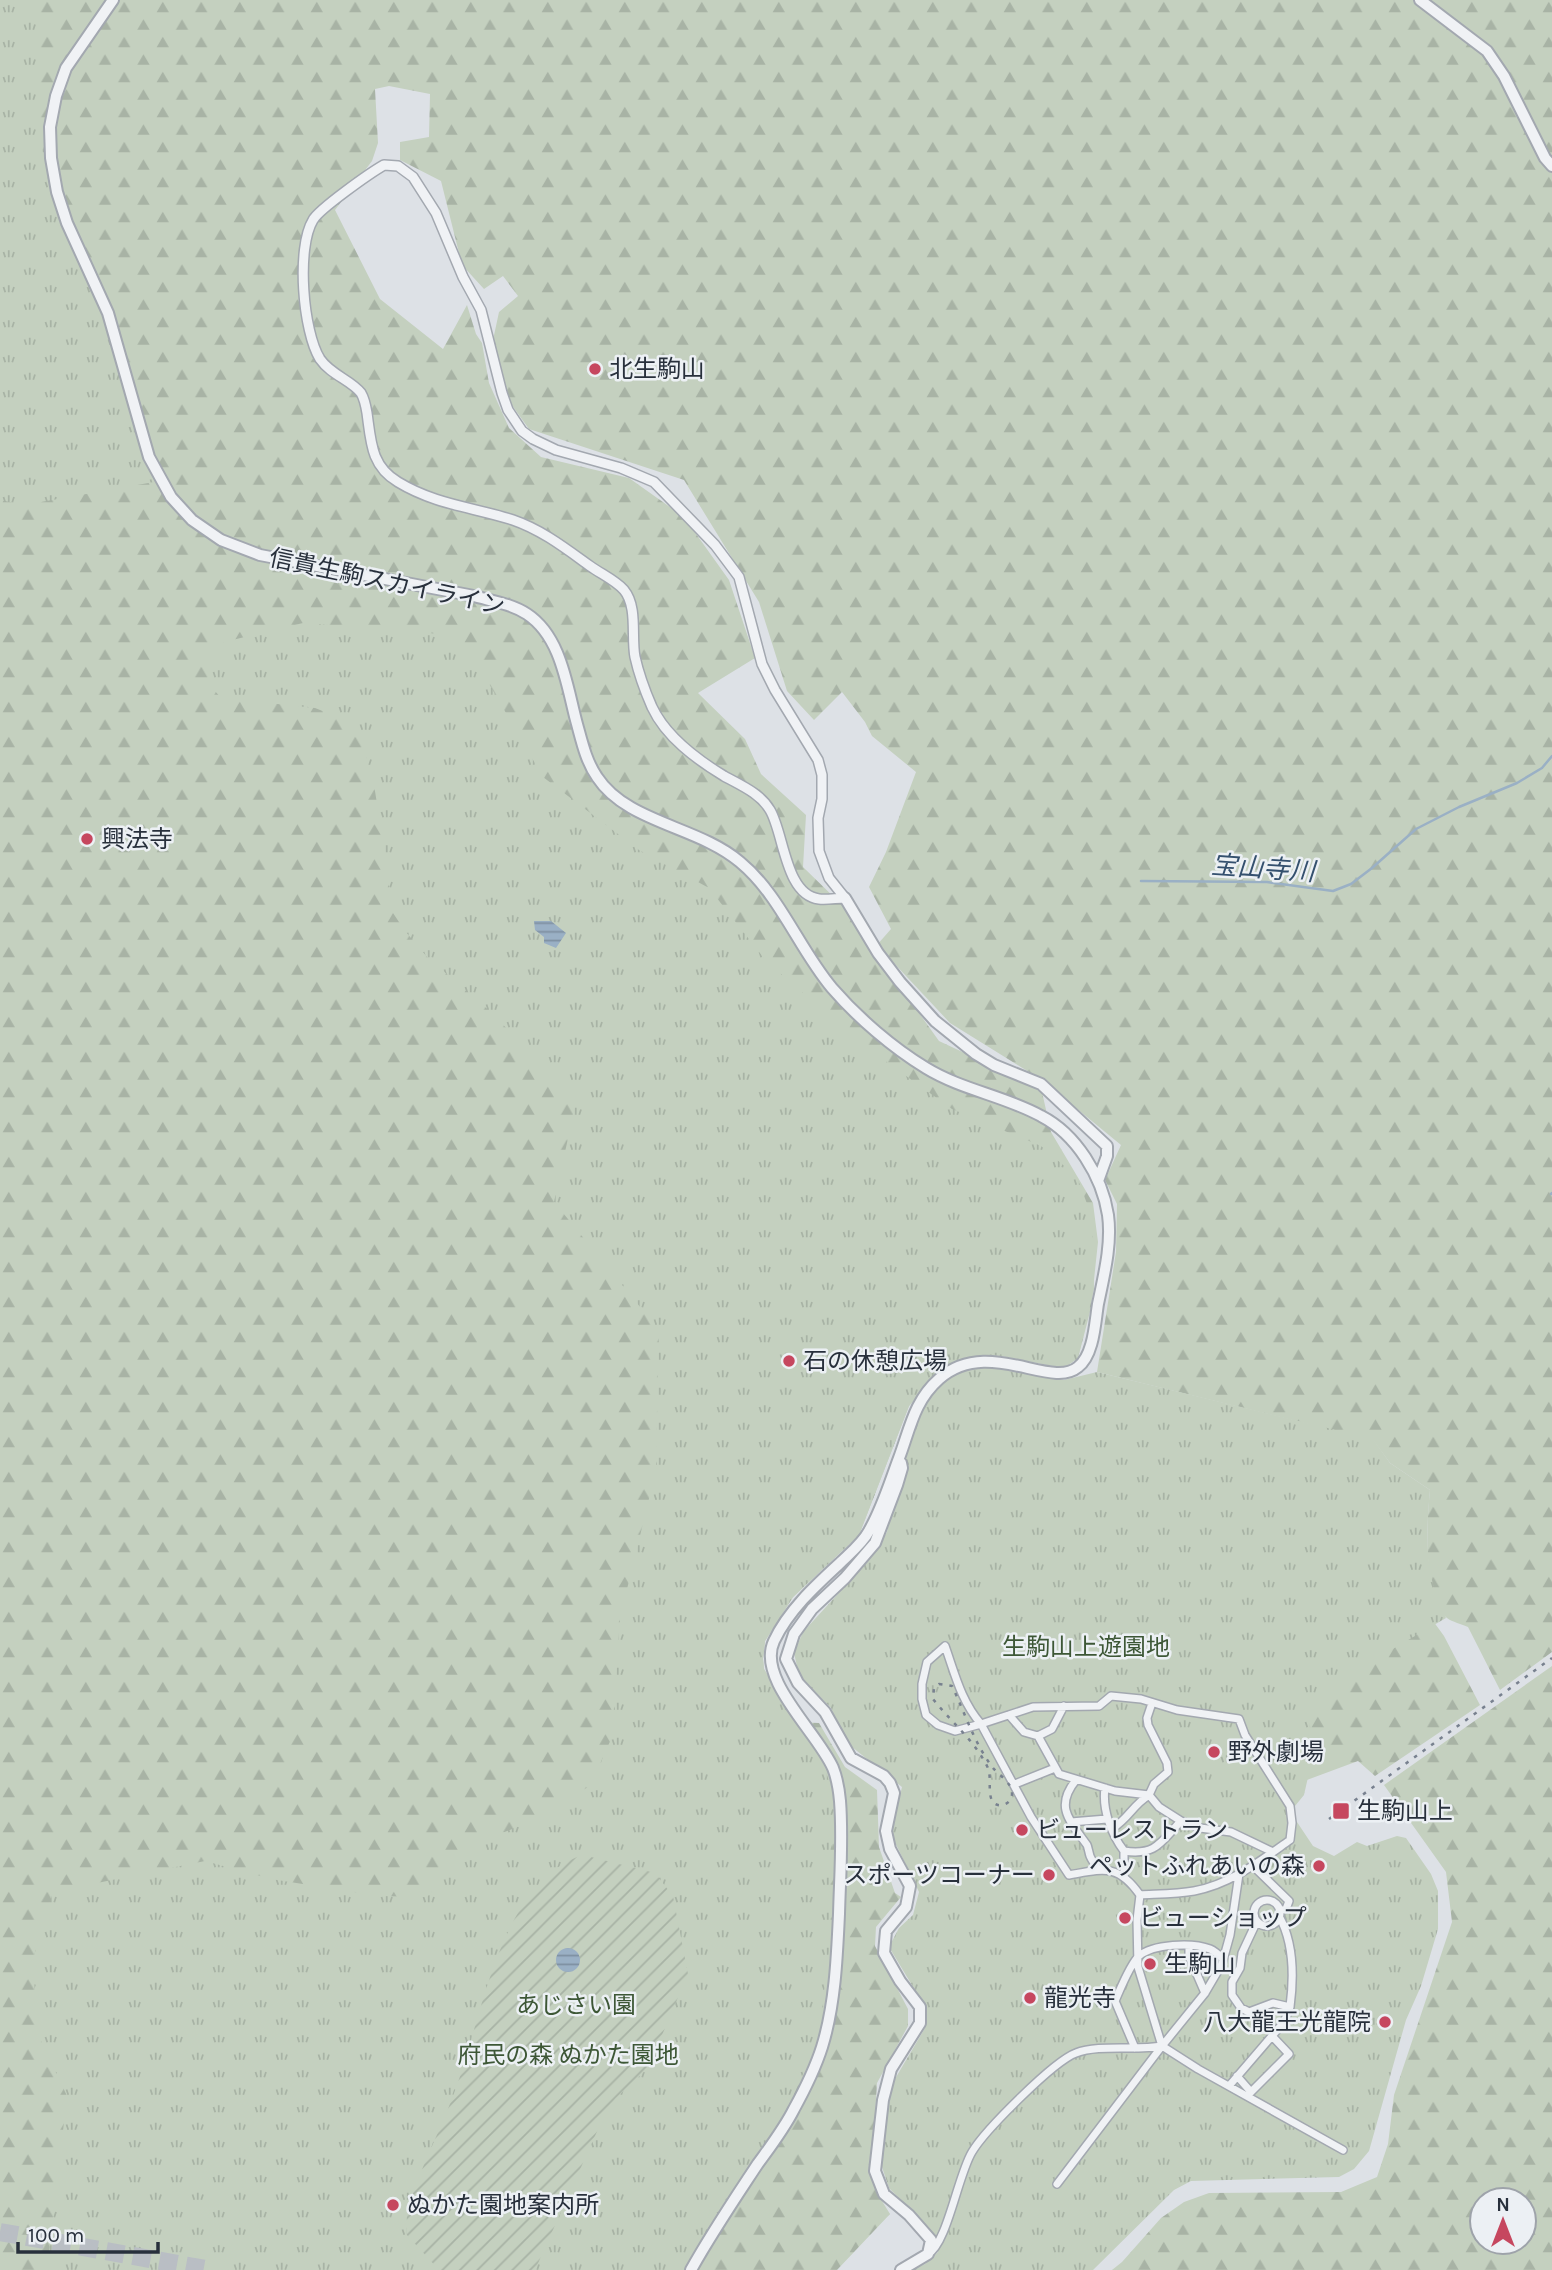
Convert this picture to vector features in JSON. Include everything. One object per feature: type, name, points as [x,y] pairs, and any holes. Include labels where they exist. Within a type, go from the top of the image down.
[{"type":"street","name":"信貴生駒スカイライン","points":[[113,0],[66,68],[56,96],[50,127],[51,158],[57,192],[67,223],[108,313],[149,457],[171,497],[192,520],[221,540],[260,555],[474,596],[508,605],[527,614],[550,637],[585,754],[594,773],[609,793],[629,807],[710,840],[759,878],[828,984],[848,1006],[901,1050],[929,1070],[1041,1116],[1068,1135],[1087,1160],[1098,1181],[1109,1217],[1109,1241],[1093,1333],[1083,1362],[1078,1368],[1064,1373],[989,1360],[948,1371],[933,1384],[915,1409],[900,1457],[865,1538],[786,1620],[770,1647],[770,1668],[835,1772],[839,1800],[841,1864],[836,1968],[823,2045],[809,2079],[791,2115],[714,2229],[691,2270]]},
{"type":"street","points":[[1420,0],[1487,51],[1504,76],[1545,158],[1552,166]]},
{"type":"street","points":[[845,898],[817,899],[806,894],[797,885],[770,810],[755,794],[692,755],[658,718],[640,679],[634,654],[632,613],[627,594],[618,583],[547,535],[510,519],[445,503],[395,480],[382,470],[372,447],[361,393],[330,371],[321,360],[309,331],[304,295],[304,248],[313,219],[384,165],[398,166],[413,177],[436,213],[481,310],[502,393],[508,410],[522,431],[556,450],[621,468],[653,482],[715,545],[739,577],[762,664],[818,760],[822,775],[822,799],[818,818],[819,851],[829,878],[845,898],[873,946],[900,982],[935,1021],[994,1065],[1041,1084],[1107,1146],[1107,1156],[1098,1181]]},
{"type":"street","points":[[900,1457],[902,1468],[897,1485],[874,1544],[845,1578],[812,1609],[793,1634],[786,1659],[798,1683],[825,1712],[851,1758],[884,1776],[894,1793],[886,1831],[890,1849],[910,1886],[906,1907],[886,1931],[884,1953],[900,1981],[920,2007],[920,2023],[891,2069],[883,2100],[875,2171],[884,2194],[909,2215],[931,2240],[928,2254]]},
{"type":"street","points":[[1140,1895],[1194,1891],[1226,1881],[1290,1840],[1293,1824],[1290,1806],[1245,1735],[1239,1719],[1177,1710],[1111,1696],[1099,1706],[1033,1707],[981,1724],[955,1731],[938,1725],[926,1715],[922,1692],[927,1662],[945,1646],[968,1709],[981,1724],[1031,1817],[1069,1875],[1112,1869],[1124,1876],[1140,1895],[1137,1920],[1142,1987],[1162,2046]]},
{"type":"street","points":[[1113,1828],[1125,1821],[1141,1800],[1149,1795],[1154,1784],[1168,1772],[1167,1763],[1147,1718],[1152,1703]]},
{"type":"street","points":[[1009,1715],[1024,1732],[1038,1735],[1052,1729],[1064,1706]]},
{"type":"street","points":[[1038,1735],[1059,1774],[1135,1795],[1149,1795]]},
{"type":"street","points":[[1015,1784],[1055,1768]]},
{"type":"street","points":[[1076,1780],[1068,1791],[1064,1804],[1080,1839],[1087,1845],[1099,1870]]},
{"type":"street","points":[[1105,1787],[1103,1801],[1107,1819],[1124,1851],[1124,1876]]},
{"type":"street","points":[[1149,1795],[1159,1807],[1181,1821],[1200,1828],[1231,1832],[1273,1852]]},
{"type":"street","points":[[1071,1822],[1107,1819]]},
{"type":"street","points":[[1124,1851],[1139,1854],[1150,1852],[1181,1821]]},
{"type":"street","points":[[1253,1866],[1289,1901],[1275,1923],[1268,1926],[1257,1921]]},
{"type":"street","points":[[1057,2184],[1205,1993],[1223,1959],[1230,1935],[1239,1874]]},
{"type":"street","points":[[1229,2086],[1284,2022],[1290,2007],[1292,1957],[1286,1929],[1276,1903],[1264,1900],[1254,1909],[1257,1921],[1242,1953],[1240,1968],[1233,1982],[1233,1995],[1241,2008],[1248,2012],[1273,2003],[1290,2007]]},
{"type":"street","points":[[1135,2048],[1115,2001],[1138,1957],[1156,1947],[1189,1947],[1214,1950],[1223,1959]]},
{"type":"street","points":[[1189,1947],[1189,1956],[1205,1993]]},
{"type":"street","points":[[1237,2076],[1251,2092],[1289,2054],[1272,2036]]},
{"type":"street","points":[[901,2270],[935,2250],[942,2236],[959,2178],[972,2151],[1046,2073],[1078,2052],[1162,2046],[1343,2150]]},
{"type":"green space","points":[[0,0],[1552,0],[1552,1652],[1500,1690],[1468,1627],[1447,1618],[1433,1594],[1428,1558],[1430,1490],[1390,1463],[1373,1440],[1097,1372],[1116,1252],[1117,1204],[1105,1180],[1121,1145],[1042,1080],[950,1023],[877,945],[891,929],[869,887],[886,852],[916,772],[872,736],[865,722],[842,692],[814,720],[787,691],[759,602],[684,480],[529,429],[506,397],[493,340],[499,312],[518,296],[503,276],[484,289],[462,265],[441,181],[400,160],[400,142],[429,137],[430,94],[389,86],[375,89],[378,143],[372,161],[335,210],[380,299],[443,349],[467,305],[476,334],[482,343],[489,383],[509,428],[541,457],[629,478],[684,517],[729,580],[755,658],[698,693],[745,739],[761,774],[806,815],[803,867],[842,905],[939,1041],[1042,1092],[1051,1132],[1093,1203],[1098,1242],[1091,1308],[1078,1358],[1059,1367],[985,1355],[957,1362],[936,1374],[909,1406],[859,1535],[793,1597],[765,1641],[764,1669],[795,1722],[819,1723],[845,1767],[877,1790],[879,1847],[895,1893],[901,1897],[876,1927],[875,1946],[908,2009],[908,2026],[877,2083],[872,2168],[882,2201],[890,2214],[837,2270],[0,2270]]},
{"type":"green space","points":[[0,0],[40,0],[40,120],[51,191],[108,329],[133,426],[154,482],[24,505],[0,500]]},
{"type":"green space","name":"府民の森 ぬかた園地","points":[[303,623],[440,634],[488,682],[543,777],[639,850],[709,888],[767,962],[870,1050],[952,1109],[1041,1146],[1077,1177],[1092,1217],[1094,1289],[1078,1358],[1059,1367],[985,1355],[957,1362],[936,1374],[909,1406],[859,1535],[793,1597],[765,1641],[764,1669],[795,1722],[822,1760],[837,1805],[831,1857],[831,1935],[818,2040],[788,2108],[725,2200],[686,2270],[47,2270],[67,2096],[37,2032],[33,1959],[53,1892],[205,1861],[271,1879],[379,1896],[427,1897],[471,1846],[524,1824],[590,1786],[612,1737],[620,1618],[656,1470],[659,1330],[554,1202],[576,1102],[492,1013],[428,958],[391,910],[388,872],[374,785],[358,725],[315,708],[221,698],[209,684],[207,659],[224,642]]},
{"type":"green space","name":"生駒山上遊園地","points":[[1001,1365],[1064,1380],[1097,1372],[1373,1439],[1390,1463],[1430,1490],[1428,1556],[1434,1587],[1446,1618],[1334,1683],[1306,1712],[1313,1737],[1311,1764],[1304,1795],[1295,1806],[1295,1819],[1313,1846],[1334,1856],[1357,1842],[1367,1846],[1397,1836],[1406,1838],[1431,1874],[1438,1891],[1438,1929],[1421,1986],[1406,2020],[1369,2151],[1354,2169],[1339,2177],[1191,2181],[1174,2190],[1093,2270],[912,2270],[925,2264],[938,2252],[931,2231],[889,2188],[880,2161],[892,2084],[925,2028],[927,2010],[889,1947],[899,1928],[913,1915],[919,1892],[891,1834],[902,1787],[847,1743],[831,1708],[799,1675],[794,1653],[803,1632],[869,1560],[887,1532],[916,1417],[933,1391],[947,1379],[963,1371]]},
{"type":"green space","points":[[951,1506],[1428,1614],[1444,1636],[1480,1705],[1375,1776],[1358,1761],[1288,1787]]},
{"type":"green space","points":[[1552,1666],[1552,2270],[1112,2270],[1161,2218],[1184,2202],[1209,2193],[1341,2192],[1377,2177],[1388,2144],[1394,2095],[1452,1922],[1446,1872],[1384,1785]]},
{"type":"green space","name":"あじさい園","points":[[583,1855],[655,1873],[673,1896],[688,1974],[648,2068],[615,2099],[599,2127],[535,2270],[439,2270],[407,2235],[407,2212],[413,2193],[451,2100],[486,1988],[514,1921],[532,1892],[555,1870]]},
{"type":"water","points":[[534,921],[551,921],[566,933],[556,948],[544,943],[544,937],[535,930]]},
{"type":"water","points":[[568,1948],[579,1955],[580,1960],[573,1971],[568,1972],[557,1965],[556,1960],[563,1949]]},
{"type":"waterway","name":"宝山寺川","points":[[1141,881],[1267,882],[1333,891],[1351,884],[1416,829],[1459,807],[1517,783],[1542,768],[1552,756]]},
{"type":"tunnel","points":[[0,2232],[211,2270]]},
{"type":"railway","points":[[1329,1819],[1552,1658]]},
{"type":"railway","points":[[939,1684],[952,1686],[980,1748],[993,1768],[1010,1786],[1012,1797],[1007,1803],[1000,1805],[993,1802],[990,1778],[982,1757],[933,1699],[934,1688],[939,1684]]},
{"type":"place","name":"北生駒山","points":[[595,369]]},
{"type":"place","name":"興法寺","points":[[87,839]]},
{"type":"place","name":"石の休憩広場","points":[[789,1361]]},
{"type":"place","name":"野外劇場","points":[[1214,1752]]},
{"type":"place","name":"生駒山上","points":[[1341,1811]]},
{"type":"place","name":"ビューレストラン","points":[[1022,1830]]},
{"type":"place","name":"ペットふれあいの森","points":[[1319,1866]]},
{"type":"place","name":"スポーツコーナー","points":[[1049,1875]]},
{"type":"place","name":"ビューショップ","points":[[1125,1918]]},
{"type":"place","name":"生駒山","points":[[1150,1964]]},
{"type":"place","name":"龍光寺","points":[[1030,1998]]},
{"type":"place","name":"八大龍王光龍院","points":[[1385,2022]]},
{"type":"place","name":"ぬかた園地案内所","points":[[393,2205]]}]
